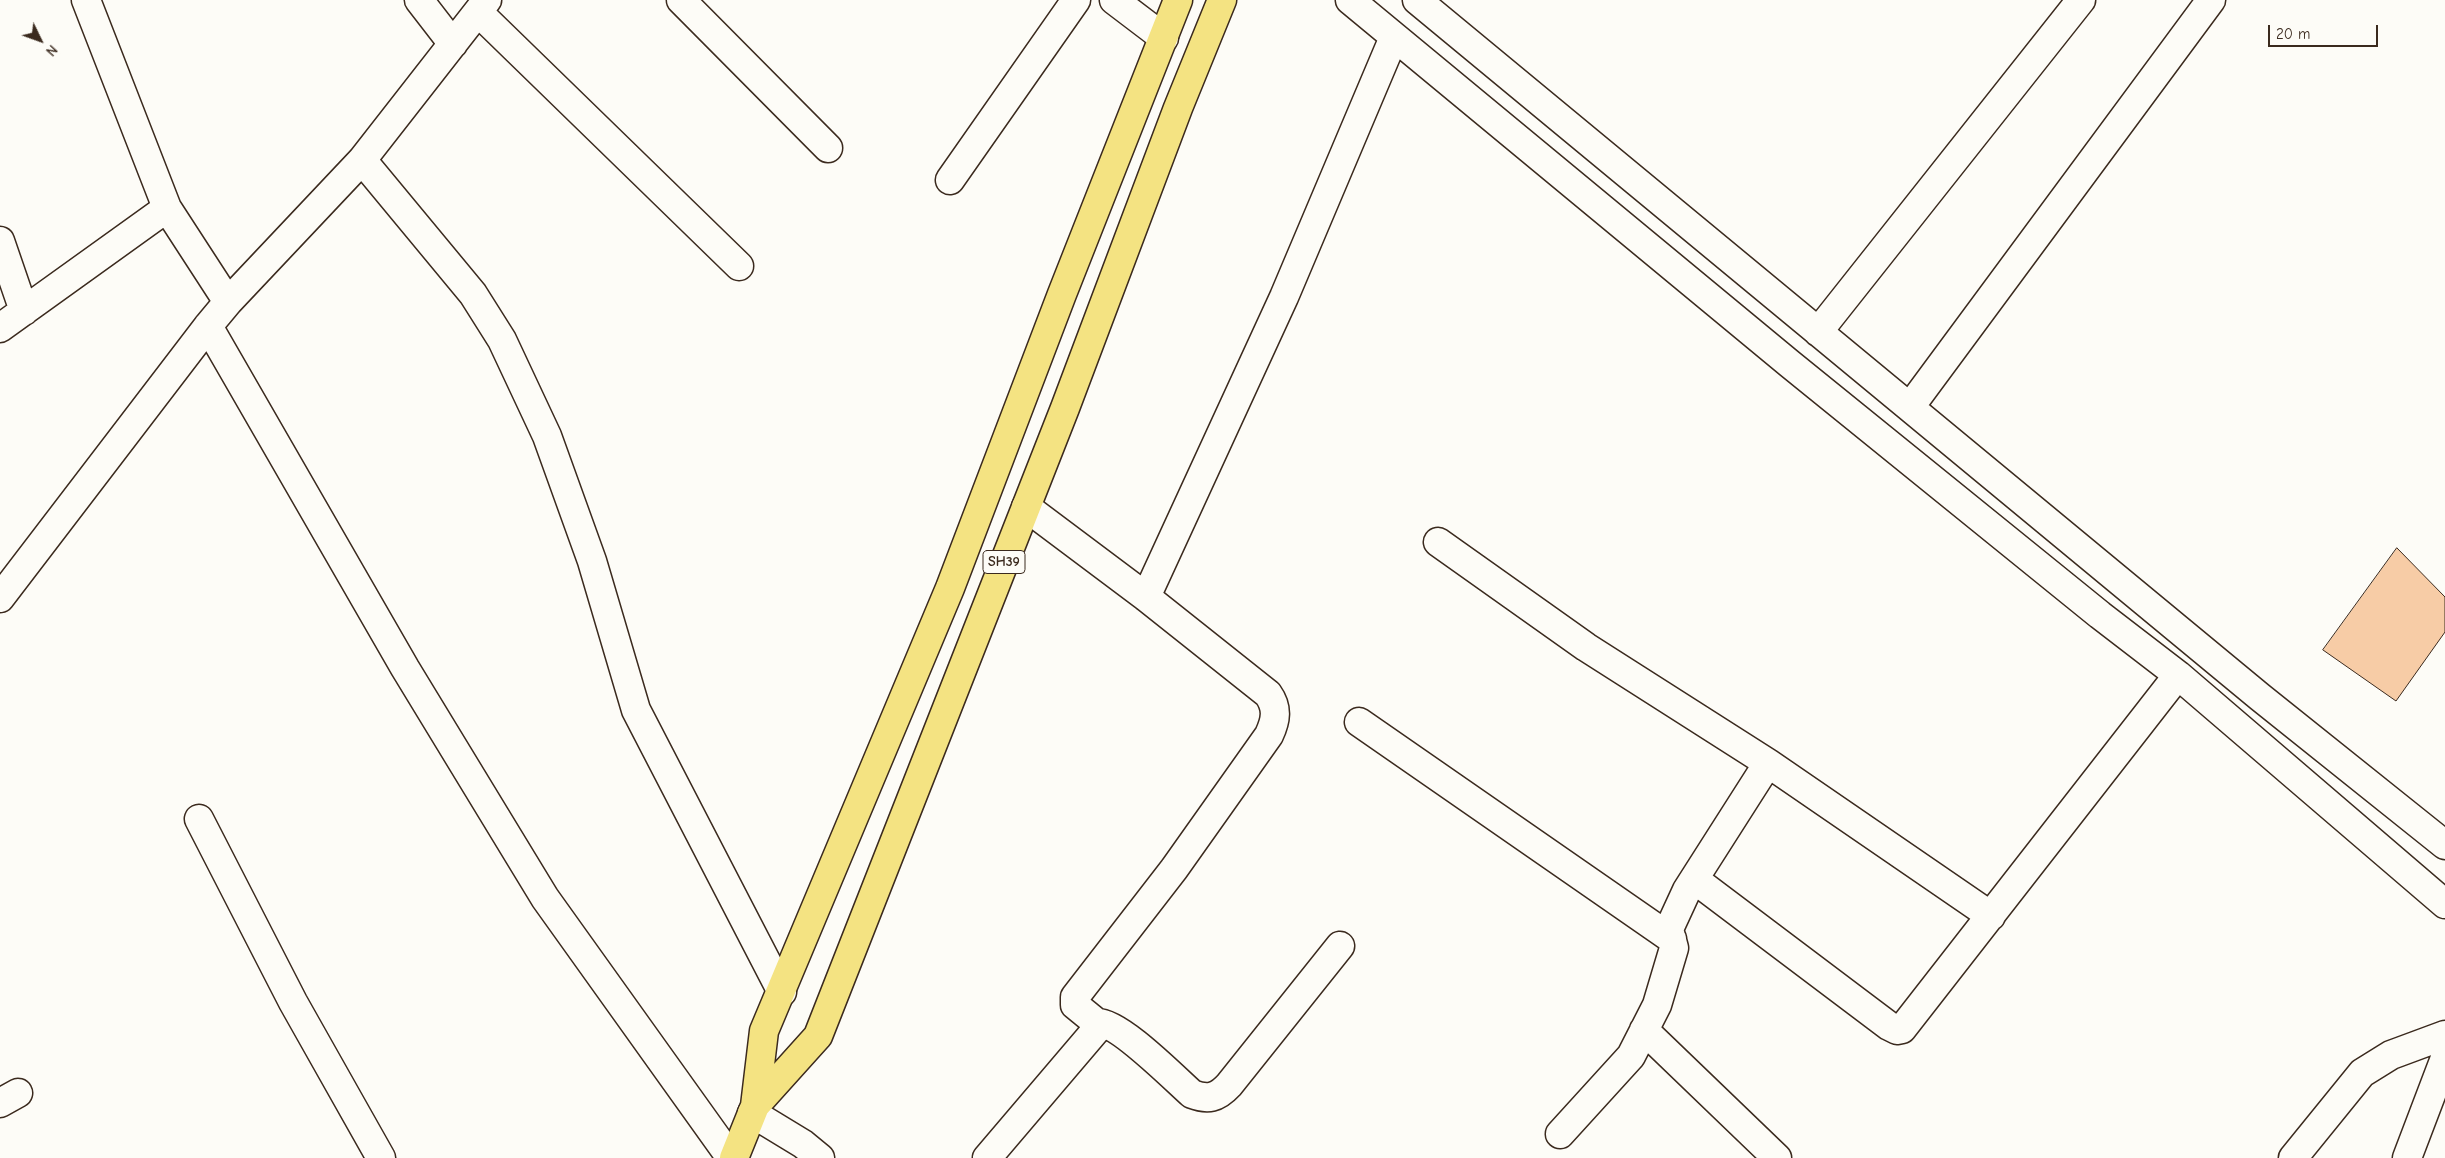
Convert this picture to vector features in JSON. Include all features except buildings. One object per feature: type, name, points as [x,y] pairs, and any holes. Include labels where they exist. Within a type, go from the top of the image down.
[{"type":"main road","name":"SH39","points":[[754,1110],[764,1031],[950,588],[1062,294],[1178,0]]},
{"type":"main road","name":"SH39","points":[[732,1158],[754,1110],[818,1036],[1065,408],[1178,108],[1222,0]]},
{"type":"street","points":[[86,0],[167,208],[228,302]]},
{"type":"street","points":[[419,0],[453,44]]},
{"type":"street","points":[[682,0],[828,148]]},
{"type":"street","points":[[950,180],[1076,0]]},
{"type":"street","points":[[1114,0],[1164,38]]},
{"type":"street","points":[[1350,0],[1790,364],[2092,609],[2178,675],[2445,904]]},
{"type":"street","points":[[1417,0],[2260,697],[2445,846]]},
{"type":"street","points":[[1818,332],[2081,0]]},
{"type":"street","points":[[1910,407],[2211,0]]},
{"type":"street","points":[[0,598],[208,326],[228,302],[362,160],[483,6],[738,266]]},
{"type":"street","points":[[1146,597],[1284,297],[1394,37]]},
{"type":"street","points":[[362,160],[473,294],[502,340],[550,445],[592,561],[636,710],[782,992]]},
{"type":"street","points":[[0,328],[167,208]]},
{"type":"street","points":[[0,242],[24,311]]},
{"type":"street","points":[[208,326],[406,668],[544,898],[732,1158]]},
{"type":"street","points":[[1026,507],[1146,597],[1268,694],[1276,711],[1275,723],[1268,735],[1174,869],[1075,997],[1075,1005],[1097,1023],[1104,1022],[1120,1031],[1192,1094],[1205,1099],[1229,1085],[1340,946]]},
{"type":"street","points":[[1438,542],[1586,647],[1768,763],[1991,916]]},
{"type":"street","points":[[1694,879],[1897,1030],[1902,1029],[2178,675]]},
{"type":"street","points":[[1359,722],[1672,939]]},
{"type":"street","points":[[1560,1134],[1631,1056],[1657,1005],[1674,948],[1669,930],[1687,890],[1768,763]]},
{"type":"street","points":[[199,819],[293,1002],[381,1158]]},
{"type":"street","points":[[987,1158],[1096,1030],[1097,1023]]},
{"type":"street","points":[[1644,1030],[1777,1158]]},
{"type":"street","points":[[2293,1158],[2362,1073],[2391,1056],[2445,1035]]},
{"type":"street","points":[[2407,1158],[2445,1058]]},
{"type":"street","points":[[754,1110],[820,1158]]}]
